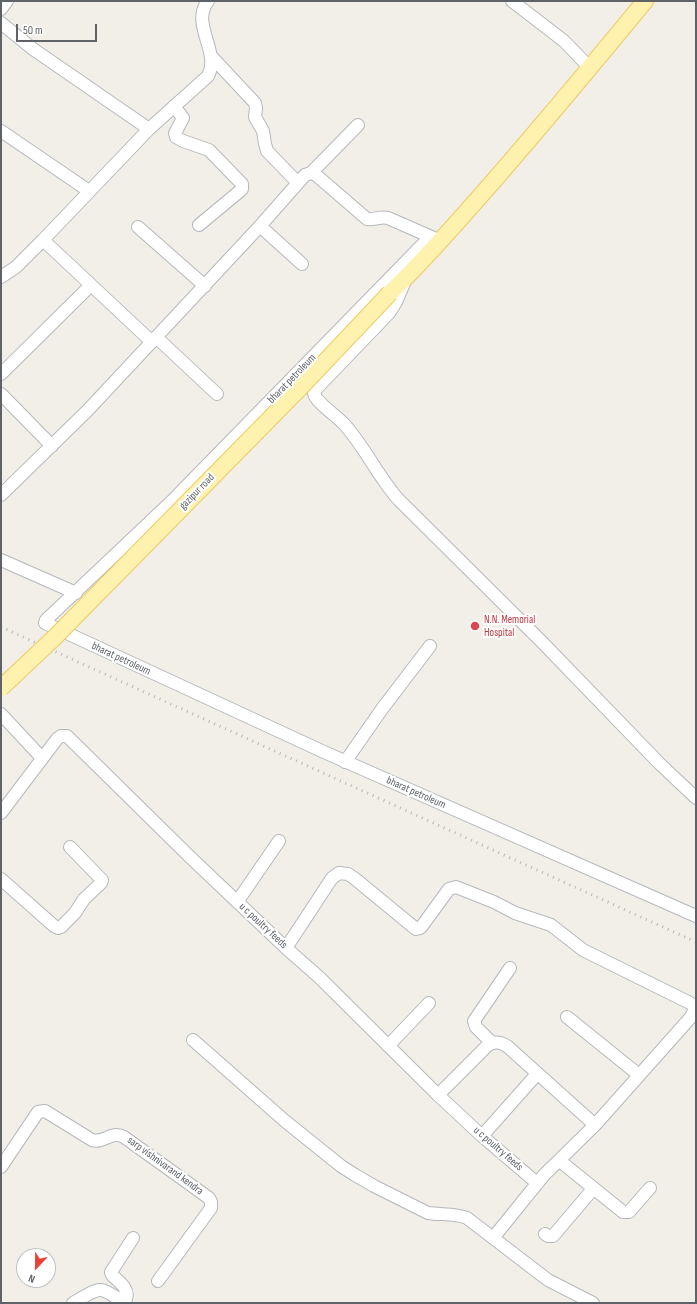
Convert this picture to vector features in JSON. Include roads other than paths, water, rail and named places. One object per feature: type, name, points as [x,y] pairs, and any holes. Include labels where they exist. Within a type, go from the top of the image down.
[{"type":"main road","name":"gazipur road","points":[[1,688],[59,633],[406,278],[436,239],[590,68],[645,1]]},
{"type":"street","points":[[1,9],[7,1]]},
{"type":"street","points":[[1,277],[16,267],[149,129],[208,76],[212,64],[202,16],[208,1]]},
{"type":"street","points":[[512,1],[564,41],[590,68]]},
{"type":"street","points":[[1,23],[33,49],[149,129]]},
{"type":"street","points":[[211,56],[255,103],[255,117],[263,131],[267,151],[298,184]]},
{"type":"street","points":[[174,106],[183,118],[175,133],[176,137],[209,150],[242,184],[242,189],[240,191],[199,225]]},
{"type":"street","points":[[1,495],[88,410],[205,286],[305,175],[311,173],[358,125]]},
{"type":"street","points":[[1,131],[89,191]]},
{"type":"street","points":[[311,173],[318,176],[365,218],[369,220],[383,216],[436,239]]},
{"type":"street","points":[[260,226],[302,264]]},
{"type":"street","points":[[138,227],[205,286]]},
{"type":"street","name":"bharat petroleum","points":[[436,239],[174,499],[46,620],[45,624],[345,762],[696,916]]},
{"type":"street","points":[[43,240],[91,285],[217,394]]},
{"type":"street","points":[[406,278],[394,307],[317,388],[314,393],[316,398],[339,419],[352,434],[385,485],[398,499],[541,641],[660,764],[696,798]]},
{"type":"street","points":[[1,374],[91,285]]},
{"type":"street","points":[[1,394],[52,446]]},
{"type":"street","points":[[1,560],[76,593]]},
{"type":"street","points":[[345,762],[382,709],[430,646]]},
{"type":"street","points":[[1,714],[42,758]]},
{"type":"street","name":"u c poultry feeds","points":[[1,812],[57,739],[61,736],[67,736],[237,902],[320,978],[438,1095],[482,1136],[537,1183]]},
{"type":"street","points":[[237,902],[279,841]]},
{"type":"street","points":[[1,879],[54,926],[58,928],[61,927],[75,913],[80,903],[101,883],[102,880],[70,846]]},
{"type":"street","points":[[286,948],[332,878],[340,873],[348,874],[354,878],[416,929],[422,926],[449,889],[456,887],[494,902],[512,912],[551,925],[583,950],[694,1006],[695,1009],[691,1017],[595,1125],[537,1183],[493,1238]]},
{"type":"street","points":[[492,1043],[476,1027],[474,1021],[510,968]]},
{"type":"street","points":[[388,1046],[429,1003]]},
{"type":"street","points":[[567,1017],[639,1075]]},
{"type":"street","points":[[193,1040],[285,1121],[354,1175],[428,1213],[438,1215],[459,1214],[467,1218],[548,1280],[593,1303]]},
{"type":"street","points":[[438,1095],[488,1045],[499,1042],[507,1046],[595,1125]]},
{"type":"street","points":[[482,1136],[537,1074]]},
{"type":"street","name":"sarp vishnivarand kendra","points":[[3,1164],[38,1112],[45,1111],[96,1142],[116,1134],[124,1137],[209,1198],[211,1208],[158,1281]]},
{"type":"street","points":[[560,1160],[620,1211],[626,1213],[631,1210],[650,1188]]},
{"type":"street","points":[[545,1234],[548,1236],[553,1236],[593,1189]]},
{"type":"street","points":[[73,1303],[99,1290],[104,1290],[120,1299],[126,1296],[111,1272],[134,1238]]},
{"type":"railway","points":[[1,627],[696,942]]},
{"type":"place","name":"N.N. Memorial Hospital","points":[[475,626]]}]
